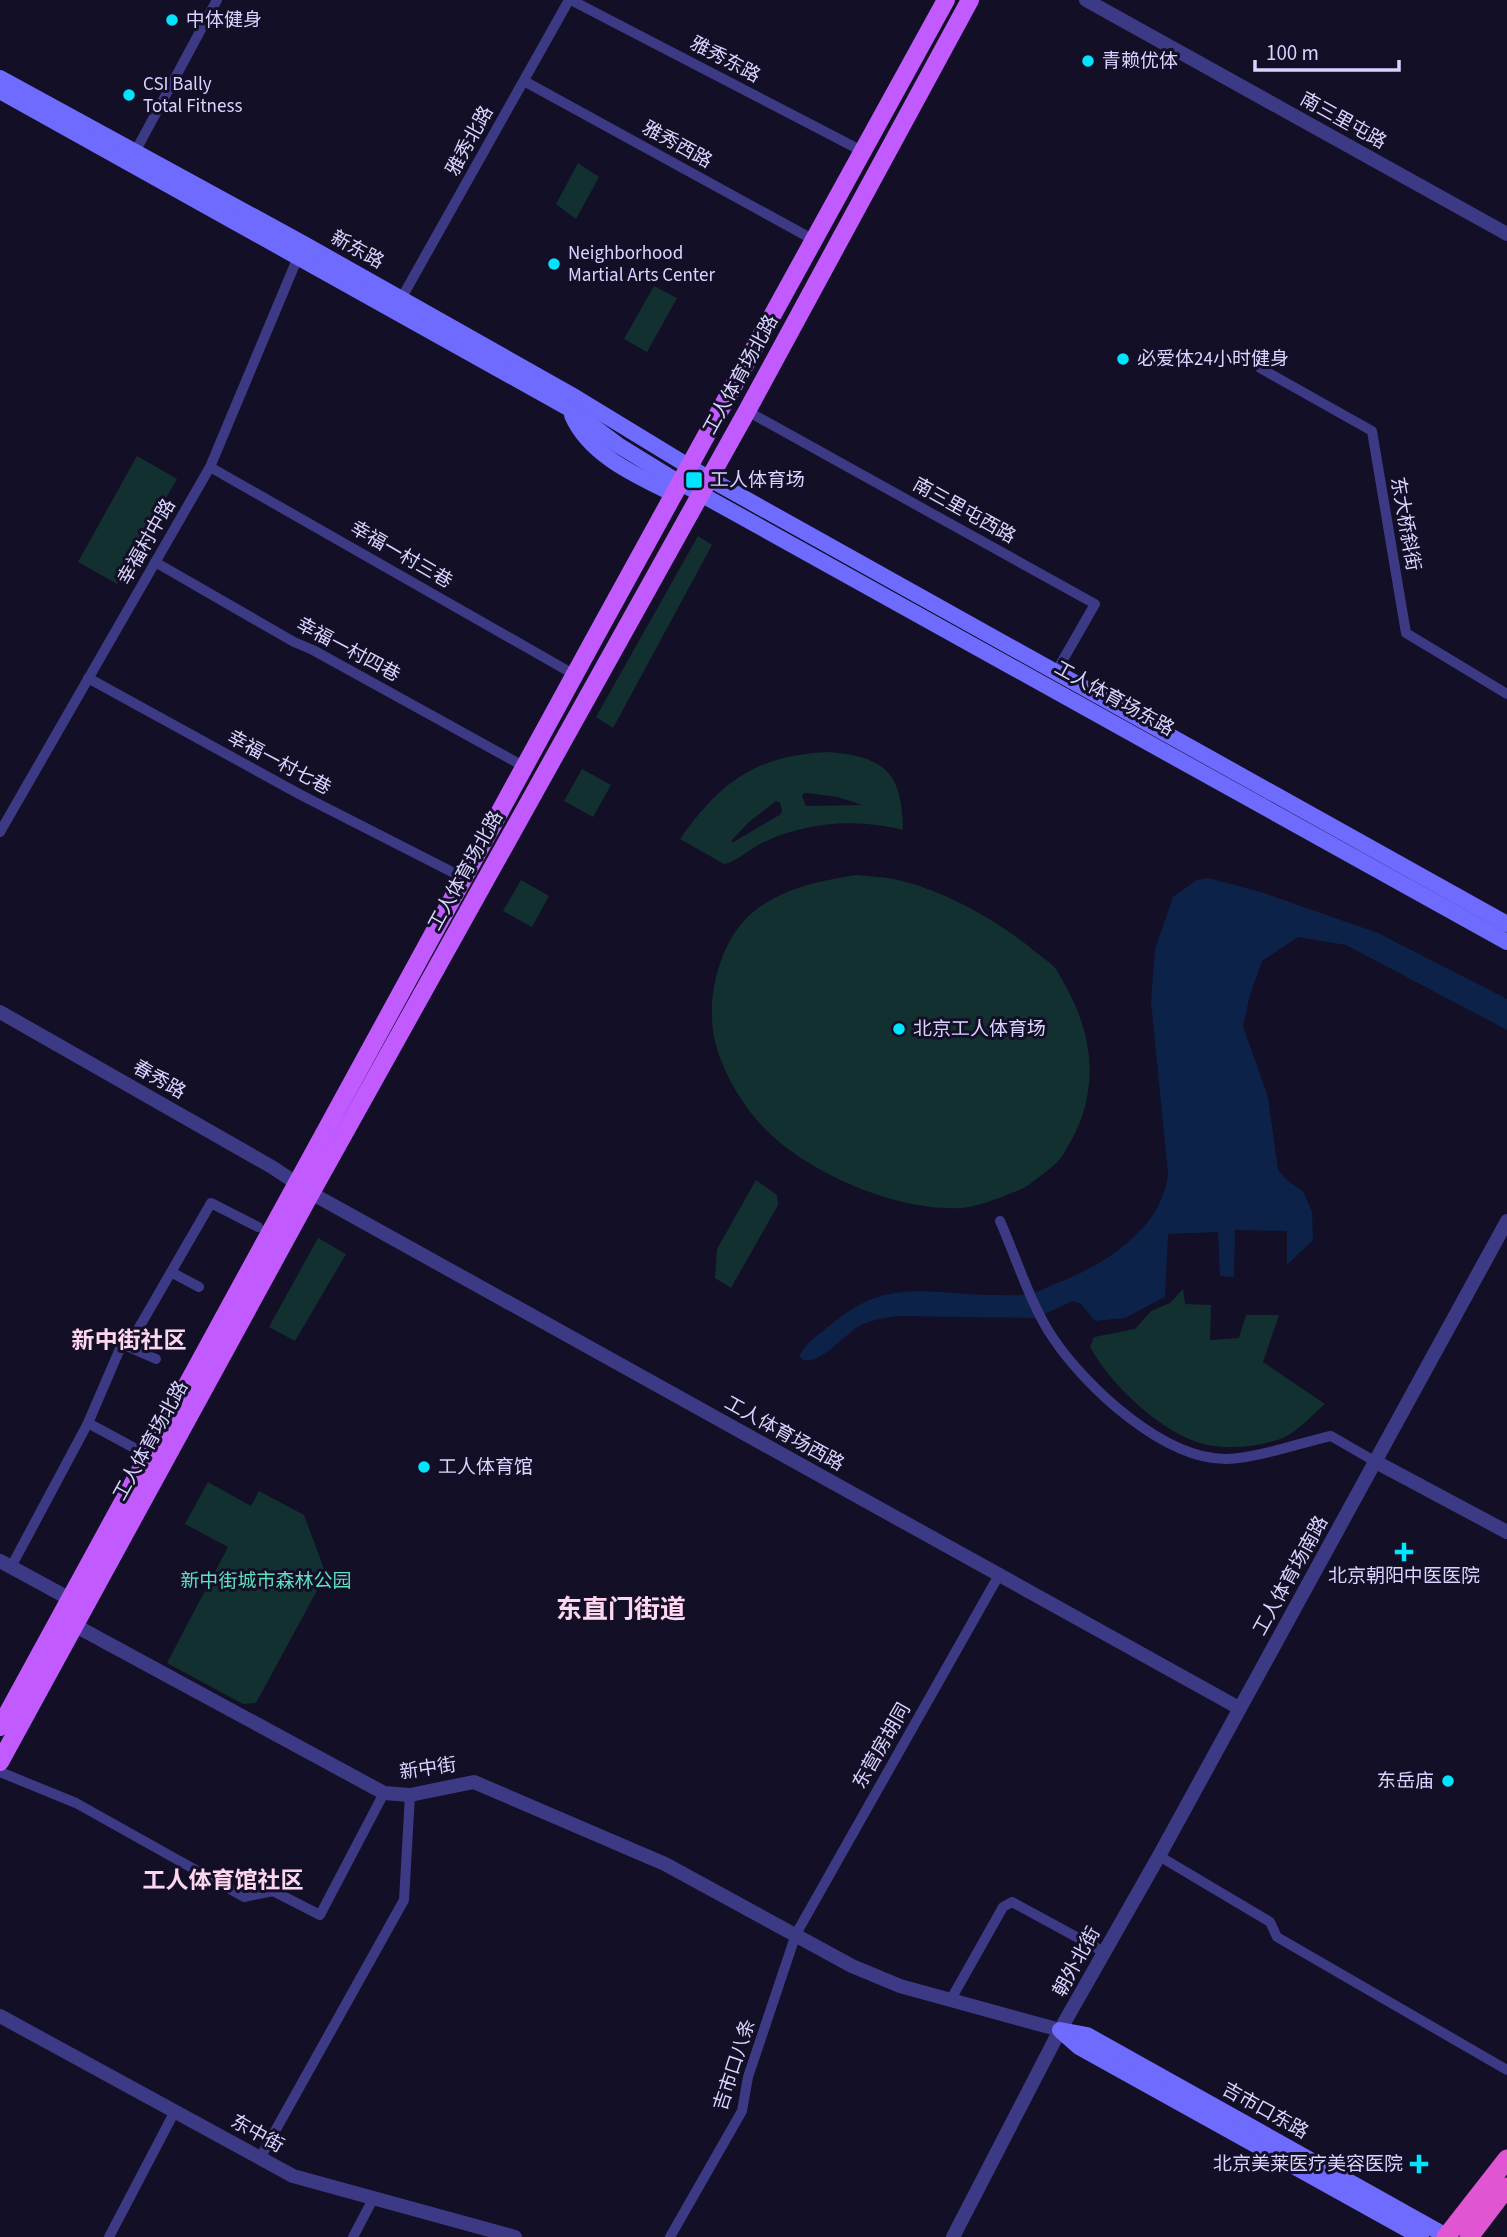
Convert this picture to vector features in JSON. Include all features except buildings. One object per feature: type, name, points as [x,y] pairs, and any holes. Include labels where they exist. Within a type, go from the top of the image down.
[{"type":"highway","points":[[1447,2237],[1507,2159]]},
{"type":"highway","points":[[1469,2237],[1507,2187]]},
{"type":"main road","name":"工人体育场北路","points":[[0,1762],[525,767],[946,0]]},
{"type":"main road","name":"工人体育场北路","points":[[0,1727],[70,1599],[747,411],[970,0]]},
{"type":"main road","name":"新东路","points":[[0,78],[575,397],[681,481]]},
{"type":"main road","name":"新东路","points":[[0,91],[570,409],[577,426],[597,450],[681,481]]},
{"type":"main road","points":[[681,481],[704,486]]},
{"type":"main road","name":"工人体育场东路","points":[[704,486],[1056,672],[1507,923]]},
{"type":"main road","name":"工人体育场东路","points":[[704,486],[1507,942]]},
{"type":"main road","name":"吉市口东路","points":[[1060,2031],[1087,2035],[1447,2237]]},
{"type":"main road","name":"吉市口东路","points":[[1060,2031],[1079,2046],[1421,2237]]},
{"type":"street","points":[[135,152],[217,0]]},
{"type":"street","name":"雅秀北路","points":[[401,299],[570,0]]},
{"type":"street","name":"雅秀东路","points":[[570,0],[862,151]]},
{"type":"street","name":"南三里屯路","points":[[1086,0],[1507,234]]},
{"type":"street","name":"雅秀西路","points":[[524,81],[814,240]]},
{"type":"street","name":"幸福村中路","points":[[0,832],[210,467],[298,257]]},
{"type":"street","name":"东大桥斜街","points":[[1260,368],[1372,431],[1406,633],[1507,694]]},
{"type":"street","name":"南三里屯西路","points":[[747,411],[1095,604],[1056,672]]},
{"type":"street","name":"幸福一村三巷","points":[[210,467],[575,675]]},
{"type":"street","name":"幸福一村四巷","points":[[155,562],[293,642],[313,650],[525,767]]},
{"type":"street","name":"幸福一村七巷","points":[[88,678],[301,795],[456,874]]},
{"type":"street","name":"春秀路","points":[[0,1012],[260,1160],[304,1188]]},
{"type":"street","name":"工人体育场西路","points":[[304,1188],[1239,1708]]},
{"type":"street","points":[[70,1599],[5,1564],[88,1423],[122,1344],[137,1331],[212,1203],[258,1227]]},
{"type":"street","name":"工人体育场南路","points":[[1239,1708],[1507,1221]]},
{"type":"street","points":[[1000,1222],[1044,1323],[1054,1339],[1108,1402],[1150,1431],[1201,1456],[1226,1459],[1331,1436],[1507,1532]]},
{"type":"street","points":[[171,1272],[199,1287]]},
{"type":"street","points":[[122,1344],[156,1359]]},
{"type":"street","points":[[88,1423],[138,1450]]},
{"type":"street","name":"东营房胡同","points":[[796,1934],[999,1575]]},
{"type":"street","name":"新中街","points":[[74,1625],[384,1793],[410,1795],[474,1782],[665,1864],[796,1934]]},
{"type":"street","name":"朝外北街","points":[[956,2236],[1060,2031],[1239,1708]]},
{"type":"street","points":[[0,1772],[76,1803],[244,1897],[273,1891],[320,1915],[384,1793]]},
{"type":"street","points":[[260,2158],[404,1900],[410,1795]]},
{"type":"street","points":[[1159,1856],[1270,1922],[1277,1937],[1507,2070]]},
{"type":"street","points":[[950,2001],[1003,1907],[1012,1902],[1104,1952]]},
{"type":"street","name":"吉市口东路","points":[[796,1934],[852,1966],[900,1986],[1060,2031]]},
{"type":"street","name":"吉市口八条","points":[[670,2237],[742,2111],[748,2077],[796,1934]]},
{"type":"street","name":"东中街","points":[[0,2016],[293,2176],[514,2237]]},
{"type":"street","points":[[109,2237],[175,2111]]},
{"type":"street","points":[[353,2237],[373,2199]]},
{"type":"green space","points":[[578,163],[599,177],[576,219],[556,204]]},
{"type":"green space","points":[[654,286],[677,298],[647,352],[624,339]]},
{"type":"green space","points":[[137,456],[177,479],[117,584],[78,562]]},
{"type":"green space","points":[[698,536],[712,545],[613,728],[596,717]]},
{"type":"green space","points":[[804,754],[849,754],[878,764],[894,782],[899,795],[903,830],[850,823],[813,826],[762,843],[724,864],[680,839],[710,801],[743,775],[781,759]],"holes":[[[804,793],[838,797],[862,805],[806,806],[802,796]],[[776,801],[780,803],[781,814],[732,843],[749,822]]]},
{"type":"green space","points":[[582,769],[611,785],[593,817],[564,801]]},
{"type":"green space","name":"北京工人体育场","points":[[856,875],[908,882],[966,906],[1018,938],[1053,965],[1062,980],[1083,1025],[1090,1064],[1089,1083],[1080,1122],[1071,1141],[1056,1163],[1031,1184],[983,1204],[961,1208],[907,1203],[878,1195],[822,1171],[774,1138],[750,1112],[729,1079],[713,1034],[712,1015],[717,974],[732,937],[743,921],[780,895],[817,883]]},
{"type":"green space","points":[[521,880],[549,896],[532,927],[503,911]]},
{"type":"green space","points":[[756,1180],[777,1195],[778,1205],[731,1288],[715,1278],[717,1249]]},
{"type":"green space","points":[[318,1238],[346,1254],[295,1341],[269,1327]]},
{"type":"green space","points":[[1183,1289],[1185,1304],[1211,1305],[1210,1340],[1239,1338],[1246,1315],[1279,1315],[1263,1362],[1325,1404],[1299,1428],[1283,1438],[1243,1447],[1203,1444],[1170,1429],[1154,1418],[1110,1376],[1090,1347],[1094,1337],[1135,1329],[1151,1311],[1170,1303]]},
{"type":"green space","name":"新中街城市森林公园","points":[[208,1482],[251,1506],[259,1491],[304,1515],[326,1574],[256,1703],[243,1704],[167,1663],[228,1547],[185,1524]]},
{"type":"water","points":[[1208,878],[1261,892],[1378,933],[1507,999],[1507,1030],[1346,945],[1298,937],[1262,961],[1243,1026],[1268,1097],[1278,1170],[1289,1182],[1303,1191],[1312,1212],[1313,1240],[1287,1265],[1287,1231],[1235,1230],[1234,1277],[1220,1276],[1218,1232],[1168,1234],[1165,1297],[1125,1318],[1095,1321],[1081,1304],[1073,1301],[1036,1318],[897,1316],[859,1326],[820,1357],[805,1360],[799,1356],[824,1330],[854,1308],[873,1299],[913,1291],[1024,1295],[1093,1266],[1111,1255],[1143,1228],[1164,1193],[1168,1173],[1151,1001],[1155,949],[1173,897],[1197,880]]},
{"type":"place","name":"中体健身","points":[[172,20]]},
{"type":"place","name":"青赖优体","points":[[1088,61]]},
{"type":"place","name":"CSI Bally Total Fitness","points":[[129,95]]},
{"type":"place","name":"Neighborhood Martial Arts Center","points":[[554,264]]},
{"type":"place","name":"必爱体24小时健身","points":[[1123,359]]},
{"type":"place","name":"工人体育场","points":[[694,480]]},
{"type":"place","name":"北京工人体育场","points":[[899,1029]]},
{"type":"place","name":"工人体育馆","points":[[424,1467]]},
{"type":"place","name":"北京朝阳中医医院","points":[[1404,1552]]},
{"type":"place","name":"东岳庙","points":[[1448,1781]]},
{"type":"place","name":"北京美莱医疗美容医院","points":[[1419,2164]]},
{"type":"district","name":"新中街社区","points":[[129,1340]]},
{"type":"district","name":"东直门街道","points":[[621,1609]]},
{"type":"district","name":"工人体育馆社区","points":[[223,1880]]}]
